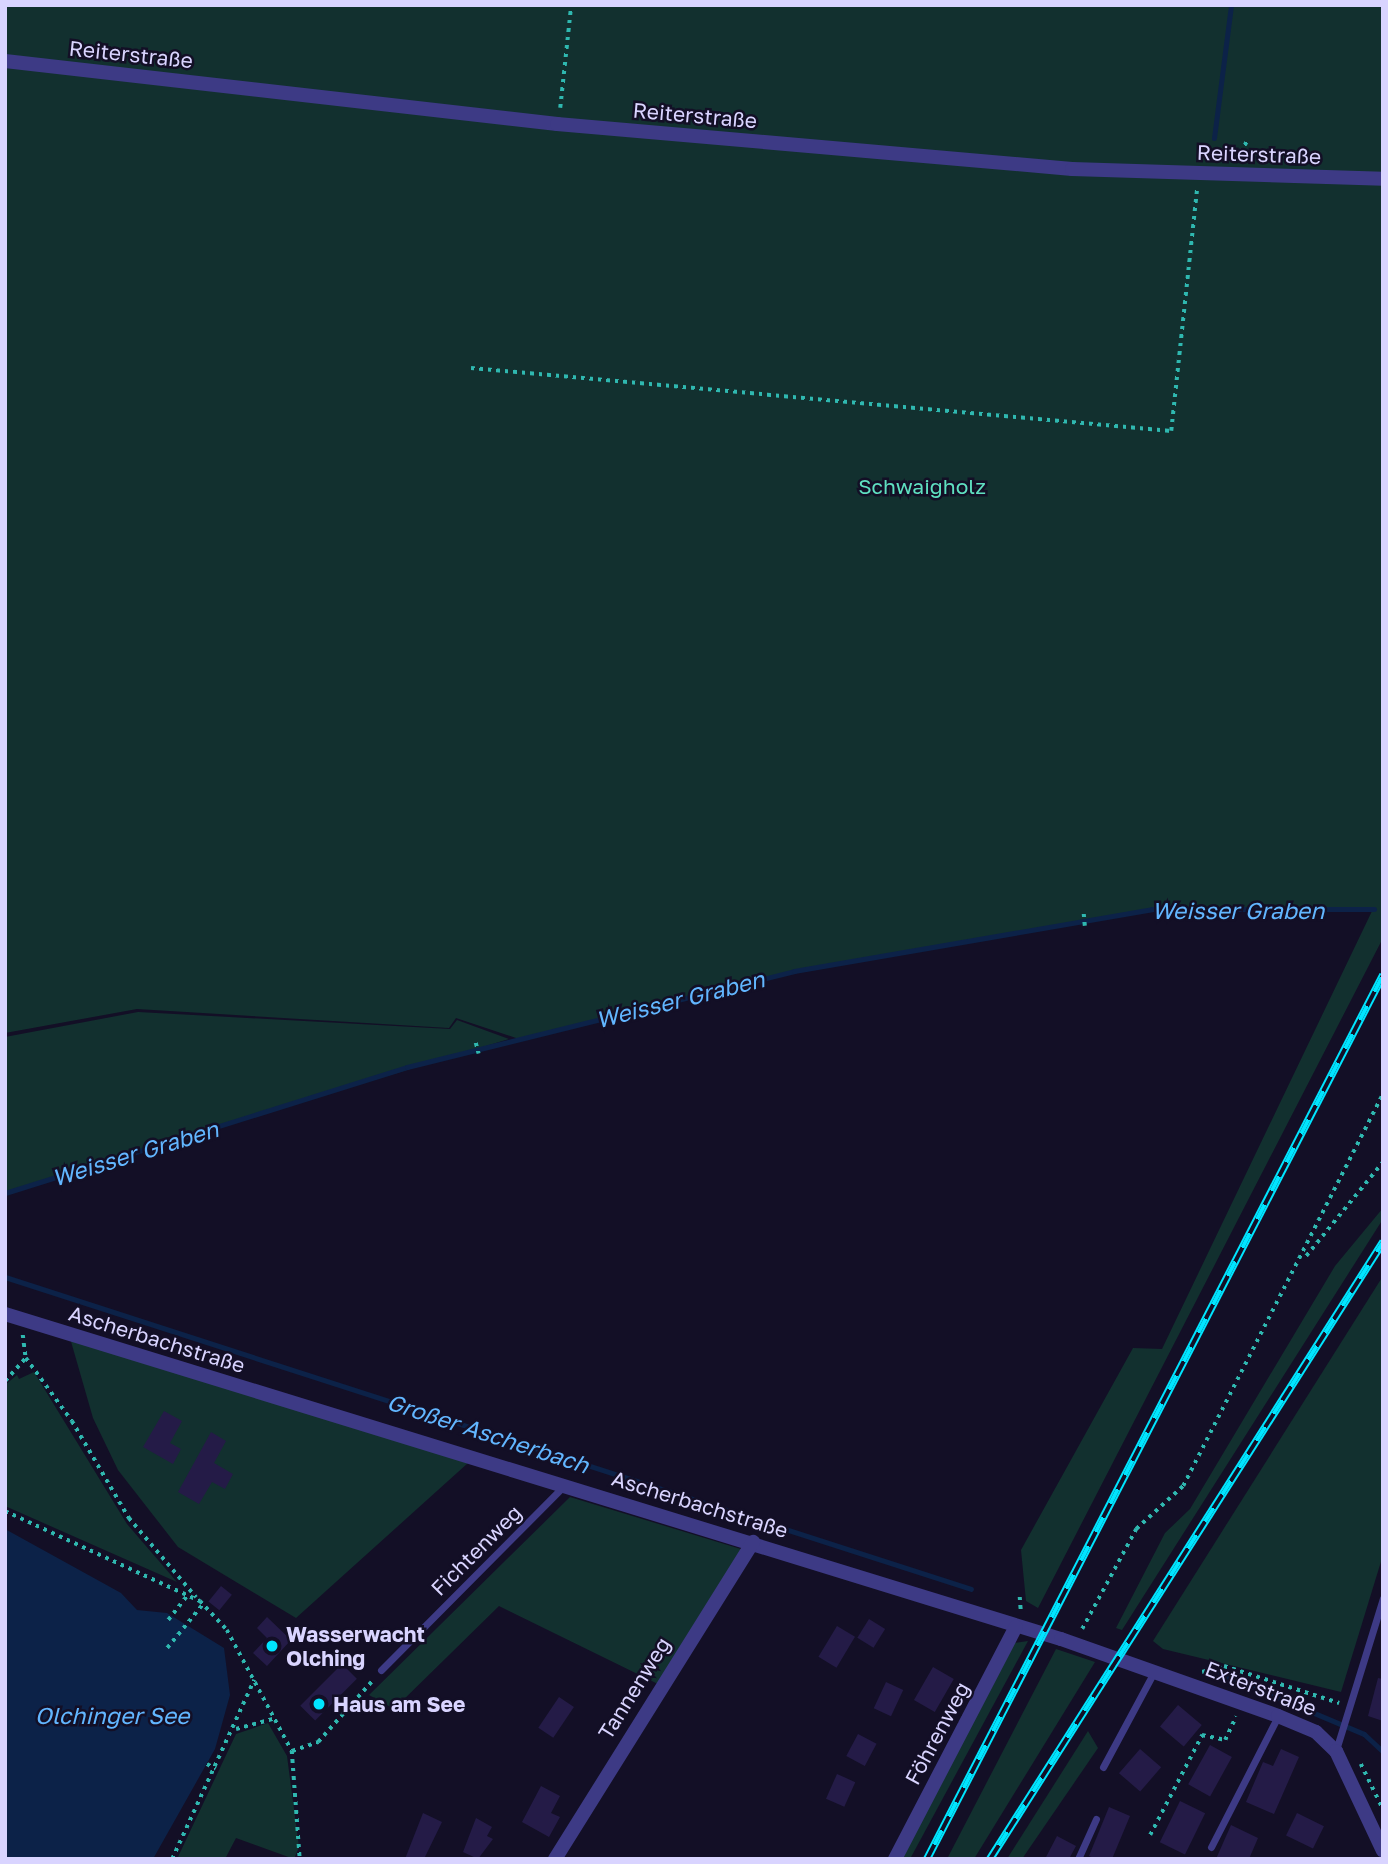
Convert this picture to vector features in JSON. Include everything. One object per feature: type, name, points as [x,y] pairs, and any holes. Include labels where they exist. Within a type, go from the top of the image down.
[{"type":"street","name":"Reiterstraße","points":[[5,61],[557,124],[1072,169],[1383,179]]},
{"type":"street","name":"Ascherbachstraße","points":[[5,1314],[752,1542],[1139,1666]]},
{"type":"street","name":"Tannenweg","points":[[555,1859],[752,1542]]},
{"type":"street","name":"Föhrenweg","points":[[894,1859],[1016,1627]]},
{"type":"street","name":"Exterstraße","points":[[1139,1666],[1316,1732],[1336,1751],[1383,1851]]},
{"type":"lane","name":"Fichtenweg","points":[[382,1670],[565,1485]]},
{"type":"lane","points":[[1336,1751],[1383,1598]]},
{"type":"lane","points":[[1103,1767],[1154,1671]]},
{"type":"lane","points":[[1211,1847],[1278,1716]]},
{"type":"lane","points":[[1078,1859],[1096,1819]]},
{"type":"path","points":[[557,124],[571,5]]},
{"type":"path","points":[[1228,174],[1248,139]]},
{"type":"path","points":[[471,368],[1171,430],[1199,173]]},
{"type":"path","points":[[1084,914],[1085,926]]},
{"type":"path","points":[[476,1043],[479,1054]]},
{"type":"path","points":[[1075,1644],[1136,1529],[1177,1497],[1214,1416],[1302,1260],[1383,1094]]},
{"type":"path","points":[[1302,1260],[1383,1162]]},
{"type":"path","points":[[24,1320],[26,1358],[72,1421],[129,1518],[228,1630],[276,1718],[292,1751],[300,1859]]},
{"type":"path","points":[[5,1381],[26,1358]]},
{"type":"path","points":[[5,1511],[188,1594],[202,1603]]},
{"type":"path","points":[[168,1620],[188,1594]]},
{"type":"path","points":[[1020,1597],[1021,1612]]},
{"type":"path","points":[[167,1648],[202,1603]]},
{"type":"path","points":[[1223,1666],[1349,1706]]},
{"type":"path","points":[[292,1751],[317,1742],[382,1670]]},
{"type":"path","points":[[172,1859],[236,1728],[254,1680]]},
{"type":"path","points":[[1150,1835],[1202,1735],[1225,1740],[1241,1702]]},
{"type":"path","points":[[236,1728],[276,1718]]},
{"type":"path","points":[[206,1764],[216,1769]]},
{"type":"green space","name":"Schwaigholz","points":[[5,5],[1383,5],[1383,938],[1038,1608],[1026,1601],[1021,1550],[1133,1348],[1162,1349],[1373,909],[1151,909],[794,971],[519,1039],[456,1018],[449,1028],[137,1009],[5,1033]]},
{"type":"green space","points":[[138,1012],[450,1029],[457,1020],[509,1039],[5,1192],[5,1037]]},
{"type":"green space","points":[[1383,1208],[1383,1219],[1122,1630],[1116,1628],[1165,1533],[1190,1509],[1335,1266]]},
{"type":"green space","points":[[1383,1276],[1383,1555],[1341,1692],[1163,1649],[1153,1641]]},
{"type":"green space","points":[[70,1338],[468,1463],[296,1618],[178,1547],[118,1470],[93,1418]]},
{"type":"green space","points":[[34,1372],[127,1524],[177,1582],[5,1506],[5,1385],[17,1375],[19,1379]]},
{"type":"green space","points":[[570,1497],[744,1550],[660,1685],[499,1606],[394,1709],[369,1695]]},
{"type":"green space","points":[[1028,1641],[910,1859],[900,1859],[1014,1643]]},
{"type":"green space","points":[[1056,1649],[1095,1662],[974,1859],[947,1859]]},
{"type":"green space","points":[[268,1723],[287,1756],[299,1847],[294,1859],[236,1838],[225,1859],[177,1859],[236,1734]]},
{"type":"green space","points":[[1088,1731],[1098,1748],[1022,1859],[1007,1859]]},
{"type":"water","name":"Olchinger See","points":[[5,1529],[121,1593],[137,1610],[167,1613],[224,1648],[230,1695],[215,1749],[153,1859],[5,1859]]},
{"type":"building","points":[[164,1411],[182,1421],[170,1443],[181,1449],[173,1464],[143,1447]]},
{"type":"building","points":[[211,1432],[226,1441],[214,1463],[233,1474],[225,1489],[212,1482],[199,1504],[178,1492]]},
{"type":"building","points":[[221,1586],[232,1595],[219,1610],[208,1602]]},
{"type":"building","name":"Wasserwacht Olching","points":[[267,1617],[291,1640],[267,1666],[253,1653],[267,1638],[257,1628]]},
{"type":"building","points":[[869,1619],[885,1629],[873,1648],[857,1638]]},
{"type":"building","points":[[837,1626],[855,1637],[836,1668],[818,1657]]},
{"type":"building","points":[[342,1664],[357,1679],[315,1721],[300,1706]]},
{"type":"building","points":[[933,1667],[954,1679],[935,1712],[914,1700]]},
{"type":"building","points":[[1378,1678],[1383,1679],[1383,1721],[1368,1716]]},
{"type":"building","points":[[886,1682],[903,1690],[891,1716],[874,1708]]},
{"type":"building","points":[[559,1697],[574,1707],[553,1738],[538,1728]]},
{"type":"building","points":[[1178,1705],[1202,1725],[1184,1746],[1160,1726]]},
{"type":"building","points":[[858,1734],[877,1744],[865,1766],[846,1756]]},
{"type":"building","points":[[1210,1745],[1232,1757],[1210,1796],[1188,1784]]},
{"type":"building","points":[[1140,1749],[1161,1767],[1140,1792],[1119,1773]]},
{"type":"building","points":[[1281,1749],[1299,1757],[1274,1814],[1246,1802],[1263,1762],[1273,1766]]},
{"type":"building","points":[[837,1774],[855,1782],[844,1807],[826,1799]]},
{"type":"building","points":[[541,1786],[560,1796],[551,1813],[560,1817],[549,1837],[522,1822]]},
{"type":"building","points":[[1180,1801],[1205,1813],[1185,1855],[1160,1842]]},
{"type":"building","points":[[1109,1807],[1130,1816],[1112,1859],[1096,1859],[1089,1856]]},
{"type":"building","points":[[423,1813],[442,1822],[424,1859],[405,1859]]},
{"type":"building","points":[[1297,1813],[1324,1826],[1313,1849],[1286,1835]]},
{"type":"building","points":[[476,1818],[492,1827],[487,1836],[493,1839],[478,1859],[463,1852]]},
{"type":"building","points":[[1231,1825],[1258,1838],[1249,1859],[1216,1859]]},
{"type":"building","points":[[1057,1836],[1076,1846],[1069,1859],[1045,1859]]},
{"type":"waterway","points":[[1214,138],[1231,5]]},
{"type":"waterway","name":"Weisser Graben","points":[[5,1193],[407,1067],[794,971],[1152,909],[1374,909]]},
{"type":"waterway","name":"Großer Ascherbach","points":[[5,1277],[971,1589]]},
{"type":"waterway","name":"Großer Ascherbach","points":[[1219,1673],[1364,1734],[1383,1752]]},
{"type":"railway","points":[[927,1859],[1383,975]]},
{"type":"railway","points":[[990,1859],[1383,1242]]},
{"type":"place","name":"Wasserwacht Olching","points":[[272,1646]]},
{"type":"place","name":"Haus am See","points":[[319,1704]]}]
